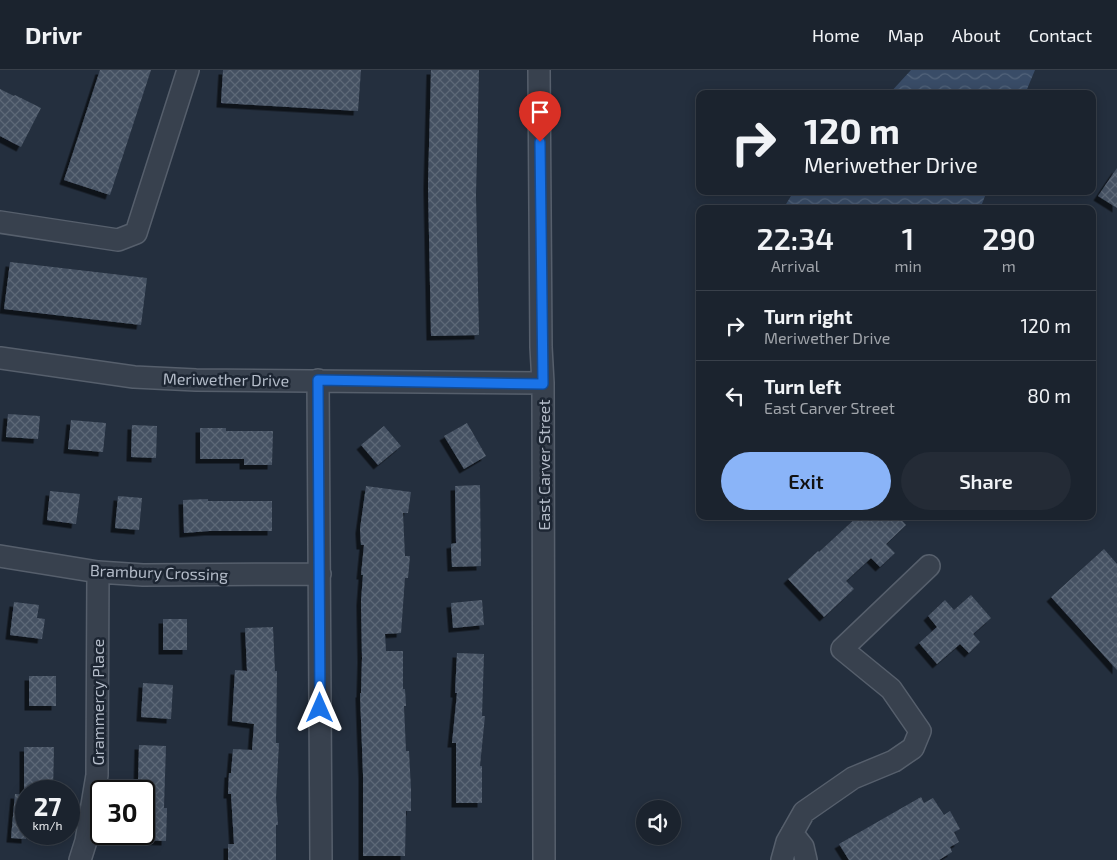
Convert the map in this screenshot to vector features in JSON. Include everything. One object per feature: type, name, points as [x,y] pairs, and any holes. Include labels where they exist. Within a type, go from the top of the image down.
[{"type":"street","points":[[0,222],[118,240],[136,233],[188,70]]},
{"type":"street","name":"East Carver Street","points":[[539,70],[543,384],[544,860]]},
{"type":"street","name":"Meriwether Drive","points":[[0,358],[134,377],[196,380],[543,384]]},
{"type":"street","points":[[318,380],[321,860]]},
{"type":"street","name":"Brambury Crossing","points":[[0,556],[98,572],[143,575],[320,574]]},
{"type":"street","points":[[782,860],[792,833],[804,812],[853,778],[894,760],[913,748],[920,731],[891,689],[842,649],[929,566]]},
{"type":"street","name":"Grammercy Place","points":[[80,860],[86,841],[97,775],[98,572]]},
{"type":"street","points":[[792,833],[803,847],[806,860]]},
{"type":"water","points":[[911,70],[1035,70],[1027,90],[893,90]]},
{"type":"water","points":[[792,195],[985,195],[982,205],[785,205]]},
{"type":"building","points":[[100,70],[151,70],[110,195],[64,180]]},
{"type":"building","points":[[223,70],[361,70],[358,111],[221,103]]},
{"type":"building","points":[[431,70],[479,70],[476,195],[479,335],[431,336],[428,185]]},
{"type":"building","points":[[0,89],[41,108],[21,147],[0,136]]},
{"type":"building","points":[[1117,168],[1117,208],[1098,196]]},
{"type":"building","points":[[10,262],[147,278],[141,325],[4,309]]},
{"type":"building","points":[[8,414],[40,416],[38,439],[6,437]]},
{"type":"building","points":[[71,420],[106,423],[103,452],[68,449]]},
{"type":"building","points":[[467,423],[486,456],[464,469],[444,436]]},
{"type":"building","points":[[132,425],[157,426],[156,458],[131,457]]},
{"type":"building","points":[[384,426],[401,446],[378,465],[361,445]]},
{"type":"building","points":[[200,428],[226,428],[226,431],[273,431],[272,465],[244,465],[244,459],[200,459]]},
{"type":"building","points":[[480,485],[481,566],[452,567],[451,544],[456,543],[455,486]]},
{"type":"building","points":[[366,486],[411,492],[408,513],[403,513],[405,556],[410,556],[408,578],[405,578],[401,633],[385,634],[386,651],[403,651],[406,751],[409,751],[411,789],[411,811],[406,811],[405,856],[363,856],[363,774],[360,693],[363,575],[361,575],[364,545],[361,545],[360,529]]},
{"type":"building","points":[[50,491],[80,494],[76,524],[47,520]]},
{"type":"building","points":[[118,496],[142,498],[139,530],[115,528]]},
{"type":"building","points":[[208,499],[208,501],[272,501],[272,531],[184,533],[183,500]]},
{"type":"building","points":[[854,520],[902,520],[906,525],[886,544],[895,553],[880,567],[871,558],[846,581],[854,589],[824,617],[788,579]]},
{"type":"building","points":[[1104,549],[1117,564],[1117,670],[1051,597]]},
{"type":"building","points":[[971,595],[991,618],[973,634],[980,642],[969,653],[960,644],[937,664],[919,643],[937,627],[928,616],[945,600],[954,610]]},
{"type":"building","points":[[482,600],[484,625],[453,628],[451,603]]},
{"type":"building","points":[[14,602],[39,605],[37,618],[45,619],[42,639],[10,635]]},
{"type":"building","points":[[163,619],[187,619],[187,650],[163,650]]},
{"type":"building","points":[[273,627],[275,671],[277,671],[276,743],[279,743],[276,798],[278,825],[276,825],[276,860],[228,860],[228,844],[234,844],[231,794],[228,794],[233,749],[252,750],[254,724],[232,721],[235,670],[247,671],[245,628]]},
{"type":"building","points":[[457,653],[484,654],[482,716],[485,716],[480,766],[482,766],[482,803],[456,803],[456,743],[452,743],[457,693],[455,693]]},
{"type":"building","points":[[29,676],[56,676],[56,706],[29,706]]},
{"type":"building","points":[[143,683],[173,685],[171,719],[141,717]]},
{"type":"building","points":[[139,745],[166,746],[164,808],[167,808],[166,841],[155,840],[155,780],[138,780]]},
{"type":"building","points":[[24,747],[54,747],[53,780],[24,780]]},
{"type":"building","points":[[15,794],[15,838],[11,838]]},
{"type":"building","points":[[921,797],[924,803],[933,798],[944,815],[950,811],[960,829],[954,832],[959,842],[950,847],[952,852],[939,860],[849,860],[839,844]]},
{"type":"route","points":[[320,708],[318,380],[543,384],[541,347],[540,142]]}]
